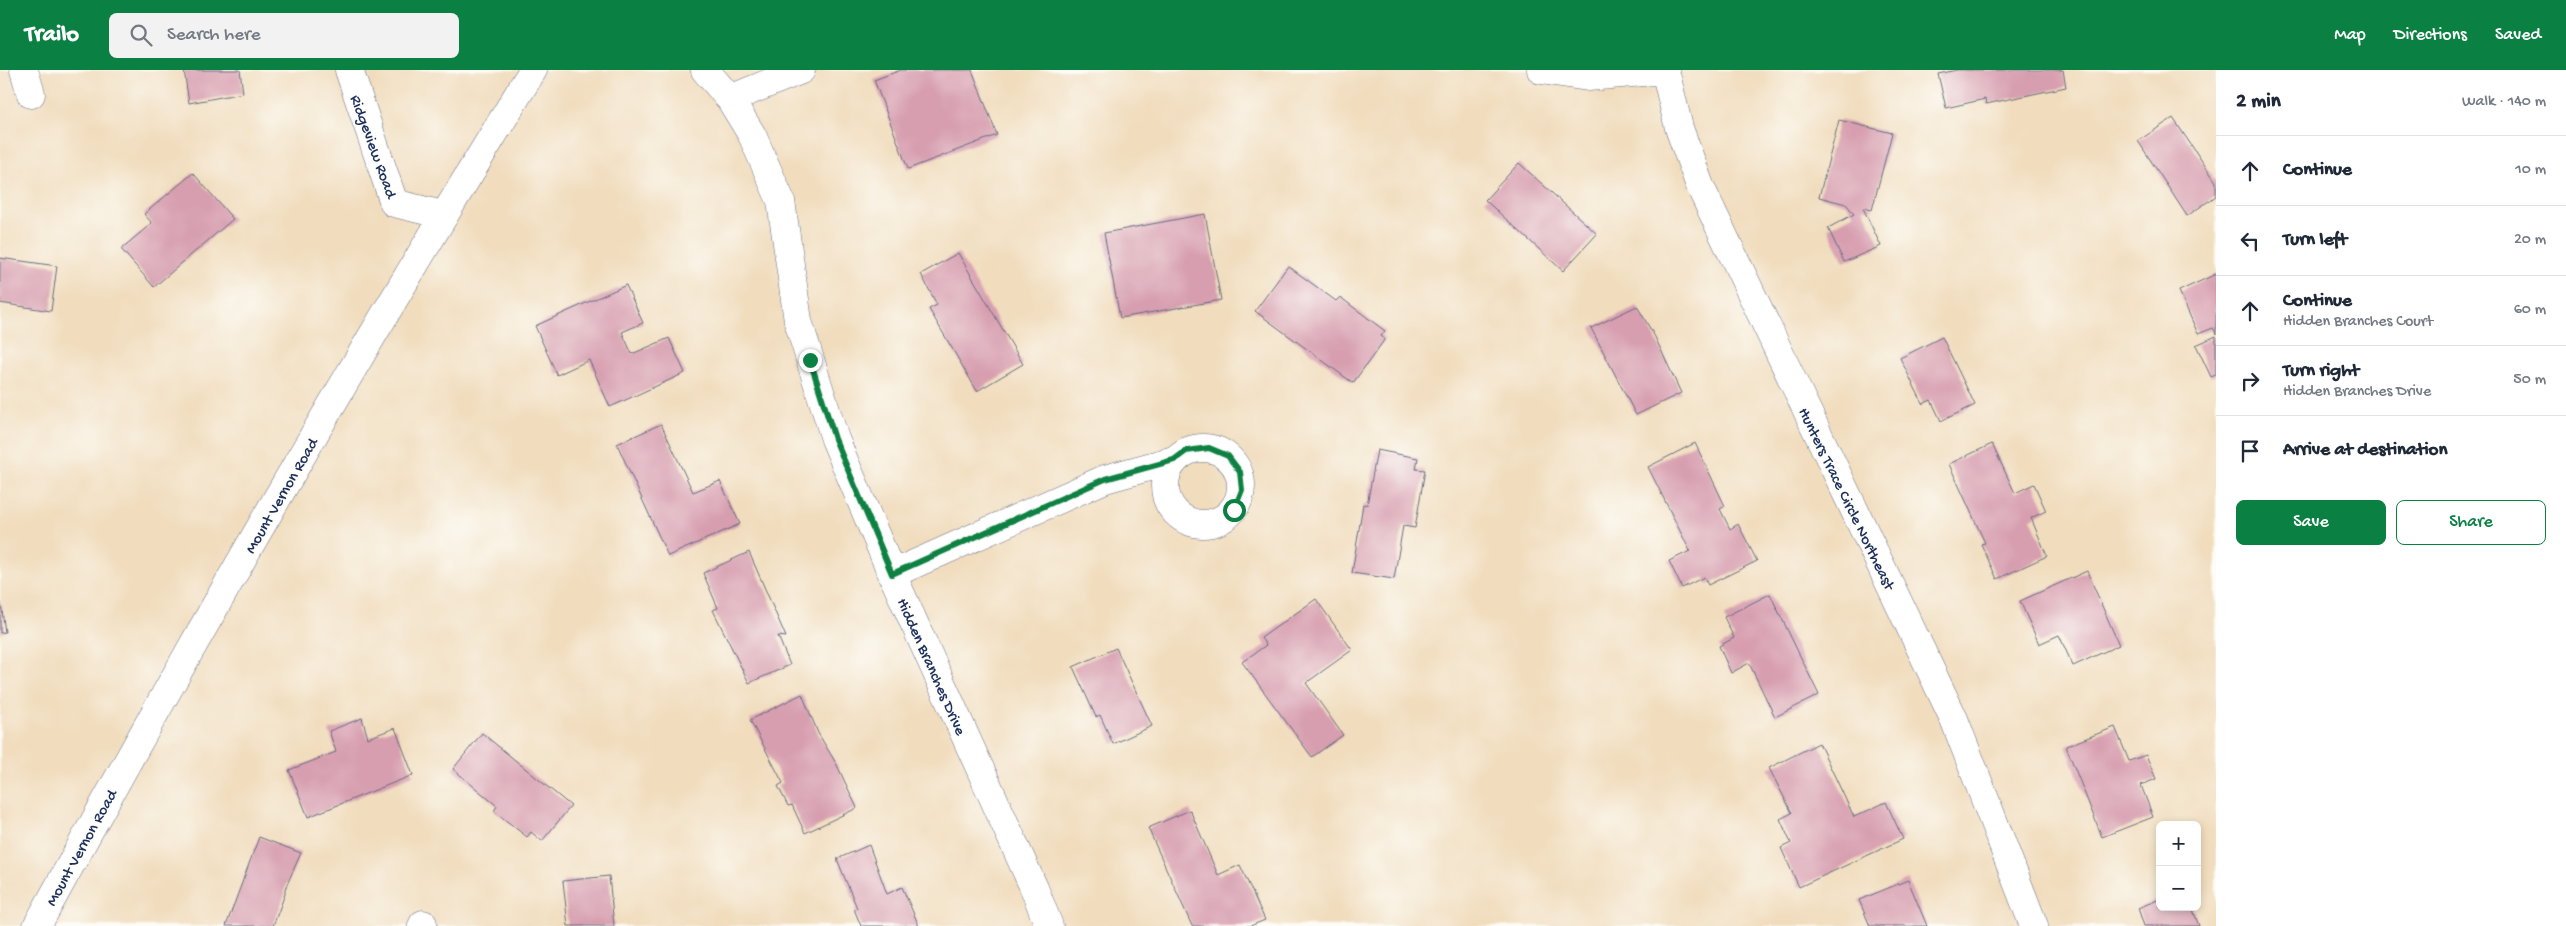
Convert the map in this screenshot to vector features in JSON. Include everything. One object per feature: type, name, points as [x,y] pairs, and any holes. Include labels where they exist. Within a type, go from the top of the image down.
[{"type":"street","name":"Ridgeview Road","points":[[349,70],[394,203],[443,215]]},
{"type":"street","name":"Mount Vernon Road","points":[[37,926],[162,696],[443,215],[533,70]]},
{"type":"street","name":"Hidden Branches Drive","points":[[705,70],[730,99],[752,135],[781,201],[798,321],[835,439],[892,574],[1034,888],[1049,926]]},
{"type":"street","points":[[730,99],[801,70]]},
{"type":"street","points":[[1541,70],[1588,77],[1665,70]]},
{"type":"street","name":"Hunters Trace Circle Northeast","points":[[1665,70],[1679,128],[1700,186],[1954,719],[2034,926]]},
{"type":"street","points":[[892,574],[1105,479],[1174,460]]},
{"type":"building","points":[[184,70],[240,70],[243,93],[189,103]]},
{"type":"building","points":[[901,70],[972,70],[997,135],[908,169],[874,80]]},
{"type":"building","points":[[1957,70],[2063,70],[2066,87],[1986,104],[1985,99],[1946,108],[1938,74]]},
{"type":"building","points":[[2173,118],[2216,182],[2216,196],[2187,216],[2138,141]]},
{"type":"building","points":[[1839,120],[1892,133],[1872,210],[1863,208],[1881,246],[1844,262],[1828,228],[1854,214],[1846,204],[1819,197]]},
{"type":"building","points":[[1519,163],[1597,234],[1563,271],[1485,200]]},
{"type":"building","points":[[193,173],[233,219],[154,287],[121,249],[152,223],[144,214]]},
{"type":"building","points":[[1205,214],[1221,300],[1120,318],[1104,233]]},
{"type":"building","points":[[958,253],[1023,364],[977,391],[929,309],[937,305],[921,274]]},
{"type":"building","points":[[0,258],[57,266],[51,311],[0,303]]},
{"type":"building","points":[[1288,266],[1336,301],[1340,297],[1385,331],[1381,336],[1385,339],[1353,383],[1255,311]]},
{"type":"building","points":[[2216,274],[2216,334],[2213,328],[2198,334],[2179,291]]},
{"type":"building","points":[[626,285],[643,323],[622,332],[632,354],[669,338],[685,373],[610,407],[589,360],[557,375],[535,326]]},
{"type":"building","points":[[1637,306],[1655,337],[1681,393],[1636,415],[1591,328]]},
{"type":"building","points":[[2216,336],[2216,375],[2211,377],[2196,345]]},
{"type":"building","points":[[1942,337],[1975,405],[1941,421],[1931,400],[1923,404],[1900,358]]},
{"type":"building","points":[[661,424],[693,492],[720,481],[740,524],[668,556],[617,444]]},
{"type":"building","points":[[1695,443],[1725,506],[1720,509],[1730,529],[1738,524],[1757,561],[1708,585],[1704,577],[1682,588],[1669,561],[1690,551],[1648,467]]},
{"type":"building","points":[[1992,444],[2015,493],[2034,484],[2046,511],[2031,518],[2047,556],[1997,579],[1981,544],[1985,543],[1949,464]]},
{"type":"building","points":[[1377,450],[1418,458],[1416,469],[1425,470],[1415,528],[1403,526],[1394,579],[1352,573],[1363,504],[1367,505]]},
{"type":"building","points":[[749,552],[786,637],[778,636],[790,665],[749,683],[713,610],[718,608],[703,573]]},
{"type":"building","points":[[2087,571],[2119,645],[2073,666],[2059,635],[2039,644],[2020,601]]},
{"type":"building","points":[[1770,594],[1819,695],[1775,717],[1749,663],[1731,673],[1719,646],[1734,638],[1724,617]]},
{"type":"building","points":[[1316,599],[1352,650],[1306,683],[1343,735],[1312,757],[1242,662],[1266,645],[1261,638]]},
{"type":"building","points":[[0,604],[5,632],[0,633]]},
{"type":"building","points":[[1116,648],[1152,726],[1113,744],[1100,715],[1096,717],[1073,667]]},
{"type":"building","points":[[802,694],[818,733],[837,765],[857,808],[805,833],[792,805],[788,806],[778,786],[783,783],[750,720]]},
{"type":"building","points":[[362,718],[368,738],[395,728],[413,775],[308,817],[289,770],[336,752],[329,731]]},
{"type":"building","points":[[2115,727],[2129,761],[2146,755],[2156,779],[2141,785],[2153,817],[2102,837],[2066,746]]},
{"type":"building","points":[[482,733],[571,806],[542,841],[531,832],[527,837],[494,811],[497,806],[453,769]]},
{"type":"building","points":[[1819,743],[1854,817],[1886,802],[1903,839],[1799,887],[1781,848],[1791,843],[1780,819],[1792,813],[1769,768]]},
{"type":"building","points":[[1190,810],[1218,875],[1240,865],[1265,920],[1250,926],[1192,926],[1148,828]]},
{"type":"building","points":[[259,837],[301,853],[285,889],[285,894],[273,926],[226,926]]},
{"type":"building","points":[[869,845],[887,894],[902,887],[919,926],[861,926],[854,909],[857,908],[837,859]]},
{"type":"building","points":[[609,876],[614,926],[568,926],[563,881]]},
{"type":"building","points":[[1908,880],[1927,926],[1870,926],[1859,900]]},
{"type":"building","points":[[2156,901],[2156,911],[2193,911],[2199,926],[2144,926],[2138,908]]},
{"type":"route","points":[[810,360],[835,439],[892,574],[1105,479],[1174,460],[1186,451],[1209,448],[1228,456],[1240,472],[1242,490],[1234,510]]}]
